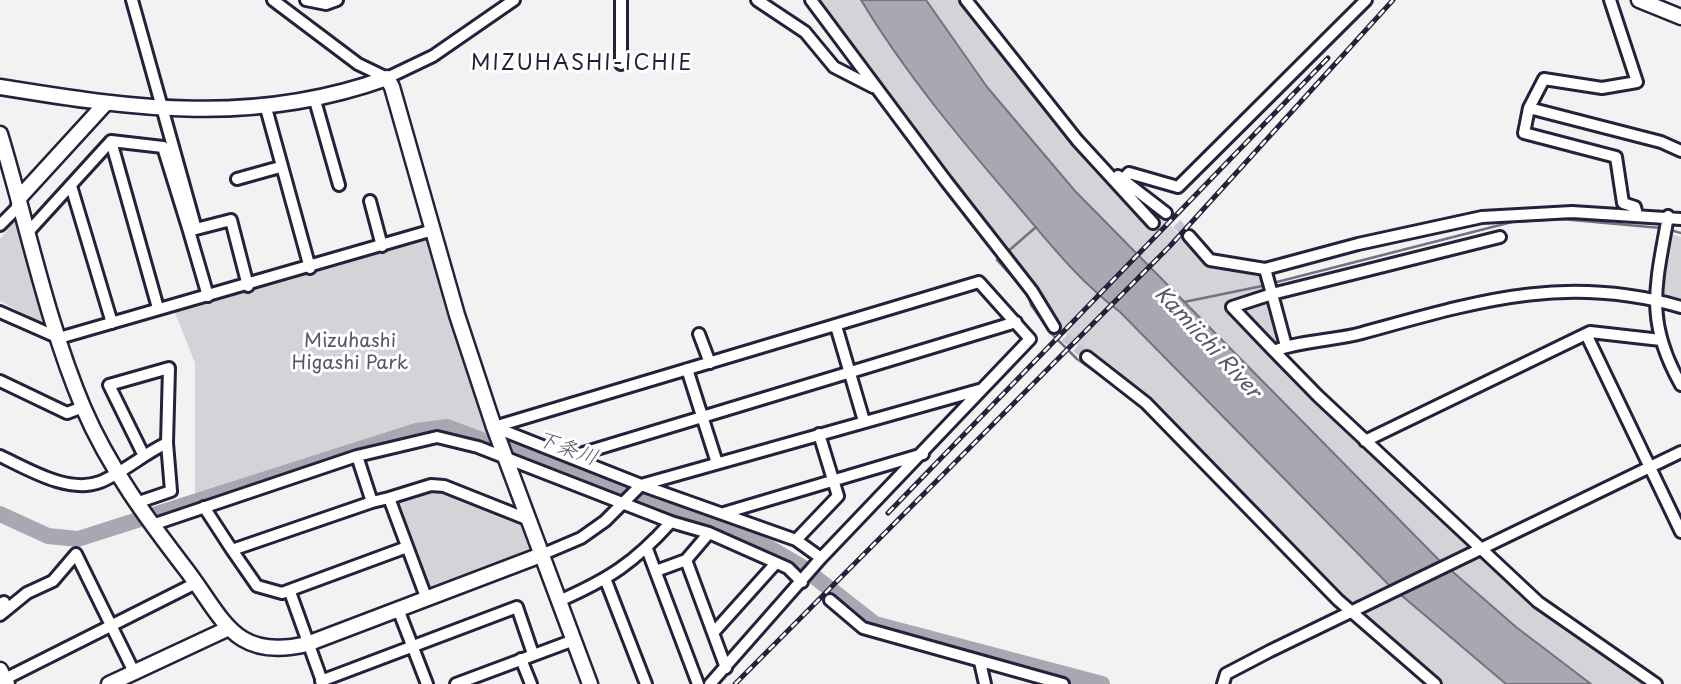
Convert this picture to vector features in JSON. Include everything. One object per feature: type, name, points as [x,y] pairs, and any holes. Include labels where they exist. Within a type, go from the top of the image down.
[{"type":"street","points":[[132,0],[208,296]]},
{"type":"street","points":[[273,0],[358,64],[387,78],[392,87],[495,430],[590,684]]},
{"type":"street","points":[[306,0],[326,4],[337,0]]},
{"type":"street","points":[[0,87],[161,110],[266,108],[387,78],[433,56],[514,0]]},
{"type":"street","points":[[621,0],[621,64]]},
{"type":"street","points":[[757,0],[804,32],[834,68],[876,88]]},
{"type":"street","points":[[811,0],[1032,291],[1054,327]]},
{"type":"street","points":[[966,0],[1035,89],[1153,223]]},
{"type":"street","points":[[1123,178],[1129,173],[1178,187],[1366,0]]},
{"type":"street","points":[[1610,0],[1637,82],[1602,88],[1544,79],[1529,108],[1524,133],[1616,157],[1623,203],[1635,207],[1637,215]]},
{"type":"street","points":[[1639,0],[1681,17]]},
{"type":"street","points":[[314,97],[339,185]]},
{"type":"street","points":[[0,225],[16,209],[19,198],[105,104]]},
{"type":"street","points":[[266,108],[310,268]]},
{"type":"street","points":[[1529,108],[1661,142],[1681,151]]},
{"type":"street","points":[[0,134],[59,338],[83,407],[115,472],[228,629],[263,647],[285,649],[306,644],[581,538],[605,521],[639,486],[982,390]]},
{"type":"street","points":[[111,141],[163,147],[192,230]]},
{"type":"street","points":[[29,230],[111,141]]},
{"type":"street","points":[[111,141],[158,308]]},
{"type":"street","points":[[237,179],[281,167]]},
{"type":"street","points":[[1104,169],[1123,178],[1166,213]]},
{"type":"street","points":[[71,186],[111,323]]},
{"type":"street","points":[[370,201],[383,246]]},
{"type":"street","points":[[1189,236],[1210,260],[1265,270],[1357,244],[1482,217],[1544,213],[1668,216],[1681,219]]},
{"type":"street","points":[[1668,216],[1654,298],[1661,340],[1681,385]]},
{"type":"street","points":[[192,230],[232,220],[248,286]]},
{"type":"street","points":[[0,312],[59,338],[158,308],[248,286],[433,230]]},
{"type":"street","points":[[1500,237],[1232,307],[1478,551],[1538,602],[1656,684]]},
{"type":"street","points":[[1265,270],[1286,346]]},
{"type":"street","points":[[495,430],[687,369],[979,282],[1016,322],[1030,339],[1007,367],[820,560],[710,684]]},
{"type":"street","points":[[1274,351],[1286,346],[1359,334],[1432,312],[1525,293],[1581,290],[1654,298],[1681,307]]},
{"type":"street","points":[[570,457],[1016,322]]},
{"type":"street","points":[[836,326],[864,421]]},
{"type":"street","points":[[699,334],[710,363]]},
{"type":"street","points":[[1366,441],[1586,334],[1661,340]]},
{"type":"street","points":[[1586,334],[1681,532]]},
{"type":"street","points":[[1087,357],[1146,403],[1260,523],[1352,611],[1435,684]]},
{"type":"street","points":[[143,454],[109,385],[169,368],[167,443],[171,491],[143,513]]},
{"type":"street","points":[[687,369],[717,463]]},
{"type":"street","points":[[0,381],[67,413],[83,407]]},
{"type":"street","points":[[495,430],[639,486],[724,513],[796,541],[820,560]]},
{"type":"street","points":[[796,541],[838,496],[819,434]]},
{"type":"street","points":[[143,513],[204,507],[357,456],[436,437],[504,456],[671,522],[709,533],[788,568],[804,580]]},
{"type":"street","points":[[0,456],[61,481],[99,482],[143,454],[167,443]]},
{"type":"street","points":[[1223,684],[1226,674],[1681,452]]},
{"type":"street","points":[[724,513],[924,453]]},
{"type":"street","points":[[357,456],[372,502]]},
{"type":"street","points":[[232,551],[372,502],[430,485],[444,486],[527,519]]},
{"type":"street","points":[[389,498],[426,597]]},
{"type":"street","points":[[204,507],[257,586],[290,592],[407,547]]},
{"type":"street","points":[[559,601],[606,580],[647,550],[671,522]]},
{"type":"street","points":[[656,571],[686,560],[709,533]]},
{"type":"street","points":[[647,550],[698,684]]},
{"type":"street","points":[[0,615],[27,593],[53,581],[76,554],[134,672]]},
{"type":"street","points":[[686,560],[726,668]]},
{"type":"street","points":[[713,633],[776,563]]},
{"type":"street","points":[[606,580],[646,684]]},
{"type":"street","points":[[4,678],[196,583]]},
{"type":"street","points":[[290,592],[306,644],[322,682],[517,607],[534,654]]},
{"type":"street","points":[[830,600],[863,628],[1063,684]]},
{"type":"street","points":[[398,609],[427,684]]},
{"type":"street","points":[[109,684],[228,629]]},
{"type":"street","points":[[456,684],[478,680],[521,659],[574,640]]},
{"type":"street","points":[[521,659],[531,684]]},
{"type":"street","points":[[980,662],[985,684]]},
{"type":"green space","points":[[817,0],[861,0],[886,41],[1091,290],[1120,312],[1388,584],[1506,684],[1442,684],[1368,619],[1058,327],[1028,275],[937,165]]},
{"type":"green space","points":[[926,0],[962,0],[1040,103],[1099,171],[1156,209],[1205,264],[1262,277],[1284,355],[1486,563],[1554,619],[1651,684],[1591,684],[1516,627],[1438,559],[1075,191],[987,87]]},
{"type":"green space","points":[[16,219],[51,328],[0,301],[0,239]]},
{"type":"green space","name":"Mizuhashi Higashi Park","points":[[433,230],[489,431],[477,436],[447,427],[416,431],[195,499],[195,363],[174,310]]},
{"type":"green space","points":[[1669,234],[1681,237],[1681,305],[1658,297]]},
{"type":"green space","points":[[435,490],[523,522],[534,552],[429,589],[396,501]]},
{"type":"water","name":"Kamiichi River","points":[[861,0],[926,0],[987,87],[1075,191],[1438,559],[1516,627],[1591,684],[1506,684],[1388,584],[1120,312],[1066,262],[934,105]]},
{"type":"waterway","points":[[1273,283],[1512,222],[1561,219],[1661,228]]},
{"type":"waterway","points":[[1005,254],[1036,227]]},
{"type":"waterway","points":[[1667,229],[1681,233]]},
{"type":"waterway","points":[[1000,258],[997,260],[1028,294],[1031,305],[1051,333],[1077,359],[1110,382]]},
{"type":"waterway","name":"Kamiichi River","points":[[1184,302],[1267,285]]},
{"type":"waterway","points":[[1137,403],[1331,600]]},
{"type":"waterway","name":"下条川","points":[[0,514],[48,536],[78,539],[416,431],[447,427],[766,546],[802,567],[875,624],[1102,684]]},
{"type":"waterway","points":[[74,552],[78,539]]},
{"type":"waterway","points":[[1391,653],[1425,684]]},
{"type":"tunnel","points":[[1166,213],[1189,236]]},
{"type":"tunnel","points":[[1054,327],[1087,357]]},
{"type":"railway","points":[[735,684],[1170,246],[1393,0]]},
{"type":"railway","points":[[888,513],[1328,58]]},
{"type":"district","name":"MIZUHASHI-ICHIE","points":[[582,64]]}]
